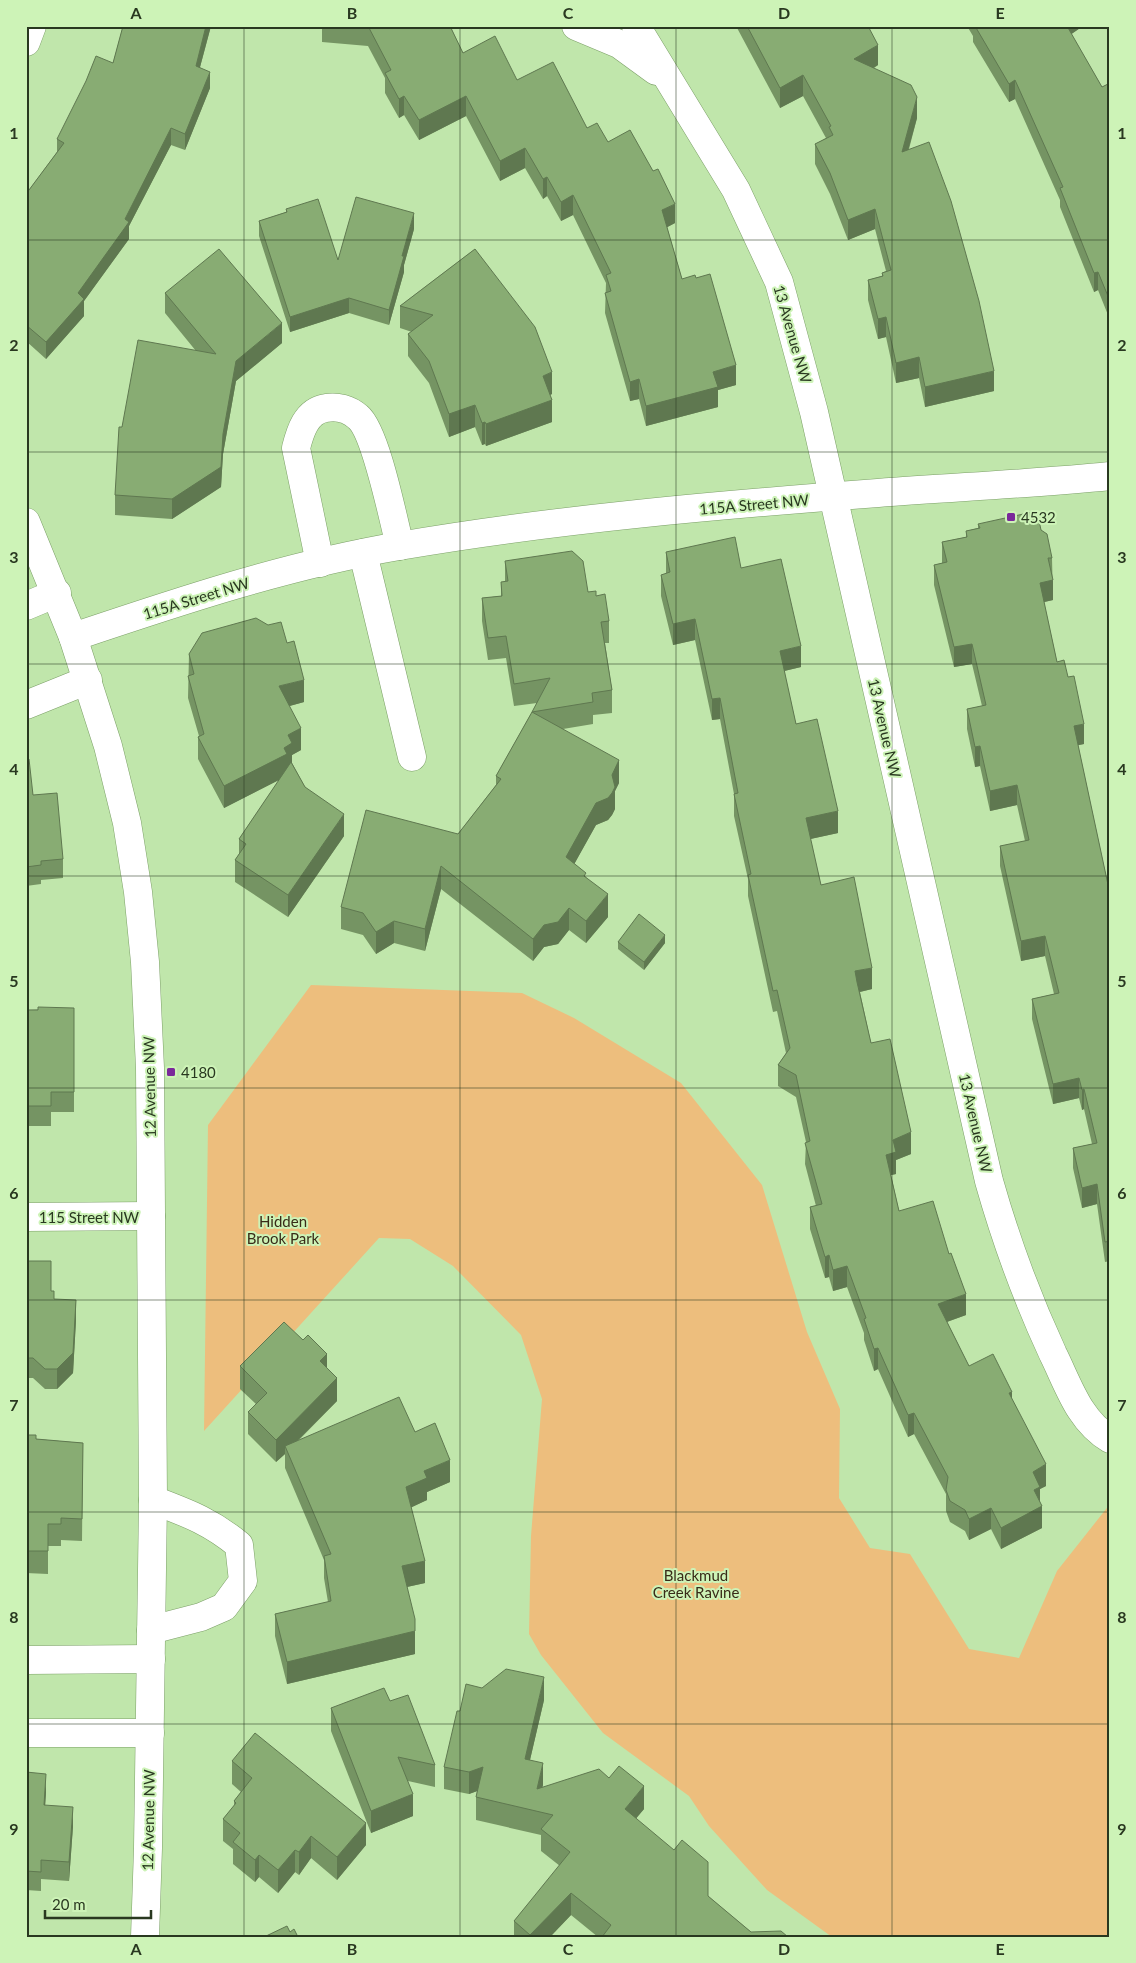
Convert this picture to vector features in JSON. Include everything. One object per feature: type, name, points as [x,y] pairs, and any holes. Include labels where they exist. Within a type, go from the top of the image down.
[{"type":"street","points":[[26,42],[32,26]]},
{"type":"street","points":[[576,26],[619,44],[642,59],[673,85]]},
{"type":"street","name":"13 Avenue NW","points":[[636,26],[736,190],[779,282],[799,348],[984,1162],[1003,1231],[1036,1317],[1076,1404],[1098,1431],[1109,1439]]},
{"type":"street","points":[[320,563],[296,448],[301,430],[310,416],[324,408],[343,408],[359,417],[370,434],[400,546]]},
{"type":"street","name":"115A Street NW","points":[[73,638],[216,591],[320,563],[400,546],[587,519],[833,497],[1110,476]]},
{"type":"street","name":"12 Avenue NW","points":[[26,522],[57,593],[88,680],[108,746],[125,814],[138,892],[145,962],[150,1059],[153,1500],[145,1937]]},
{"type":"street","points":[[363,553],[412,757]]},
{"type":"street","points":[[26,606],[57,593]]},
{"type":"street","points":[[26,705],[88,680]]},
{"type":"street","name":"115 Street NW","points":[[26,1217],[151,1216]]},
{"type":"street","points":[[151,1630],[201,1617],[224,1607],[243,1581],[239,1545],[217,1527],[153,1500]]},
{"type":"street","points":[[26,1660],[151,1659]]},
{"type":"street","points":[[26,1733],[150,1733]]},
{"type":"green space","name":"Blackmud Creek Ravine","points":[[311,985],[522,993],[574,1018],[681,1083],[762,1185],[807,1332],[840,1409],[839,1498],[870,1548],[910,1554],[969,1649],[1019,1658],[1057,1571],[1110,1504],[1110,1937],[832,1937],[767,1890],[709,1826],[689,1796],[603,1733],[541,1655],[529,1634],[531,1536],[542,1399],[521,1335],[453,1266],[410,1239],[379,1238],[204,1431],[208,1125]]},
{"type":"building","points":[[123,26],[206,26],[196,66],[210,72],[185,134],[171,128],[125,219],[129,222],[78,293],[84,299],[46,342],[26,325],[26,194],[64,143],[57,139],[86,81],[96,56],[113,63]]},
{"type":"building","points":[[368,26],[450,26],[463,53],[495,36],[517,80],[553,62],[587,128],[597,123],[608,142],[630,130],[653,171],[658,169],[675,204],[662,210],[682,279],[695,275],[696,278],[710,274],[736,365],[713,372],[718,387],[646,406],[639,379],[630,382],[605,293],[611,291],[606,275],[611,273],[573,195],[561,202],[547,177],[543,179],[525,148],[500,161],[466,96],[419,120],[404,96],[399,99],[385,73],[391,70]]},
{"type":"building","points":[[747,26],[868,26],[878,45],[854,59],[911,85],[917,97],[902,152],[929,142],[951,201],[979,301],[994,371],[925,387],[919,357],[896,363],[886,317],[878,319],[868,280],[883,276],[882,273],[891,270],[875,209],[848,220],[830,173],[815,144],[833,135],[829,127],[831,126],[803,75],[780,88]]},
{"type":"building","points":[[975,26],[1067,26],[1102,87],[1110,83],[1110,301],[1098,272],[1094,273],[1060,188],[1063,187],[1015,80],[1009,84]]},
{"type":"building","points":[[356,197],[414,213],[389,310],[349,298],[290,317],[259,221],[287,212],[286,209],[318,199],[338,260]]},
{"type":"building","points":[[219,249],[282,323],[236,361],[223,434],[221,467],[172,499],[115,495],[119,427],[122,427],[138,340],[216,354],[165,293]]},
{"type":"building","points":[[475,249],[535,327],[552,372],[543,376],[552,400],[486,424],[485,422],[482,423],[475,405],[449,414],[429,361],[408,334],[433,315],[400,306]]},
{"type":"building","points":[[1037,511],[1041,530],[1047,534],[1052,558],[1048,558],[1053,580],[1040,583],[1057,662],[1064,660],[1068,677],[1074,676],[1084,724],[1074,726],[1110,894],[1110,1241],[1105,1242],[1097,1184],[1082,1188],[1073,1148],[1097,1143],[1084,1089],[1082,1090],[1079,1078],[1053,1084],[1032,999],[1059,993],[1045,936],[1021,941],[1000,846],[1029,840],[1017,785],[990,791],[980,746],[975,747],[967,709],[986,705],[972,644],[954,647],[934,565],[947,562],[942,542],[967,537],[966,531],[980,528],[978,524]]},
{"type":"building","points":[[735,537],[741,568],[781,559],[801,646],[780,651],[796,724],[817,719],[838,811],[806,818],[821,885],[854,877],[872,968],[855,971],[857,982],[871,1043],[890,1039],[911,1132],[893,1140],[896,1152],[886,1155],[899,1211],[933,1201],[949,1254],[951,1253],[966,1294],[938,1304],[969,1366],[993,1354],[1012,1392],[1009,1393],[1046,1464],[1033,1472],[1040,1487],[1034,1490],[1042,1506],[1001,1528],[991,1508],[969,1519],[965,1510],[950,1501],[946,1490],[948,1477],[914,1413],[908,1415],[878,1348],[874,1349],[864,1319],[866,1318],[847,1266],[833,1270],[829,1255],[825,1257],[810,1207],[822,1204],[805,1143],[810,1141],[796,1075],[778,1065],[790,1048],[777,990],[773,991],[748,875],[751,874],[734,794],[738,793],[720,698],[712,699],[695,619],[673,624],[661,575],[670,572],[666,552]]},
{"type":"building","points":[[572,551],[583,561],[588,592],[596,591],[596,596],[605,594],[609,621],[601,622],[612,690],[592,693],[593,702],[532,712],[550,678],[514,684],[506,636],[488,638],[482,598],[502,596],[501,582],[508,581],[505,561]]},
{"type":"building","points":[[256,618],[268,625],[281,622],[287,643],[294,641],[304,680],[279,686],[301,728],[288,735],[292,743],[284,748],[287,754],[224,786],[198,737],[204,734],[188,676],[194,674],[189,654],[202,633]]},
{"type":"building","points":[[532,712],[619,760],[612,775],[615,787],[612,793],[608,798],[596,803],[566,857],[586,873],[584,876],[608,894],[586,921],[569,908],[558,922],[544,925],[533,939],[441,866],[425,929],[394,921],[376,932],[363,913],[341,907],[366,810],[458,834],[501,779],[496,776]]},
{"type":"building","points":[[29,759],[33,795],[57,793],[63,859],[41,861],[41,865],[26,867],[26,760]]},
{"type":"building","points":[[291,762],[305,787],[344,814],[288,895],[235,860],[246,844],[239,839]]},
{"type":"building","points":[[639,914],[665,935],[644,962],[618,942]]},
{"type":"building","points":[[38,1007],[74,1008],[74,1092],[51,1092],[51,1106],[26,1106],[26,1010],[38,1010]]},
{"type":"building","points":[[26,1261],[51,1261],[51,1291],[54,1291],[54,1299],[76,1300],[73,1353],[57,1369],[45,1369],[33,1358],[26,1358]]},
{"type":"building","points":[[284,1322],[303,1340],[308,1335],[327,1354],[320,1361],[337,1378],[276,1440],[248,1412],[267,1393],[240,1366]]},
{"type":"building","points":[[399,1397],[415,1432],[435,1423],[450,1460],[424,1471],[427,1478],[406,1487],[425,1561],[402,1566],[415,1619],[415,1631],[287,1662],[275,1614],[331,1601],[324,1556],[331,1554],[285,1446]]},
{"type":"building","points":[[26,1435],[36,1435],[36,1439],[83,1443],[82,1519],[61,1518],[61,1524],[48,1524],[48,1551],[26,1551]]},
{"type":"building","points":[[506,1669],[544,1677],[525,1759],[543,1763],[537,1789],[599,1769],[609,1778],[619,1766],[644,1786],[625,1809],[674,1850],[682,1840],[708,1862],[708,1896],[751,1932],[781,1931],[788,1937],[602,1937],[611,1925],[571,1893],[530,1935],[514,1921],[570,1852],[541,1829],[553,1815],[476,1797],[483,1767],[469,1772],[444,1767],[457,1711],[460,1711],[466,1684],[482,1688]]},
{"type":"building","points":[[384,1688],[390,1701],[408,1695],[435,1765],[398,1757],[413,1794],[371,1811],[331,1708]]},
{"type":"building","points":[[255,1733],[366,1823],[337,1857],[311,1836],[299,1852],[295,1850],[278,1870],[259,1855],[255,1860],[233,1842],[240,1833],[223,1819],[252,1778],[232,1761]]},
{"type":"building","points":[[26,1772],[46,1774],[44,1805],[73,1807],[69,1862],[41,1860],[41,1872],[26,1871]]},
{"type":"building","points":[[287,1926],[290,1932],[294,1929],[298,1937],[264,1937]]},
{"type":"place","name":"4532","points":[[1011,517]]},
{"type":"place","name":"4180","points":[[171,1072]]},
{"type":"park label","name":"Hidden Brook Park","points":[[283,1230]]}]
